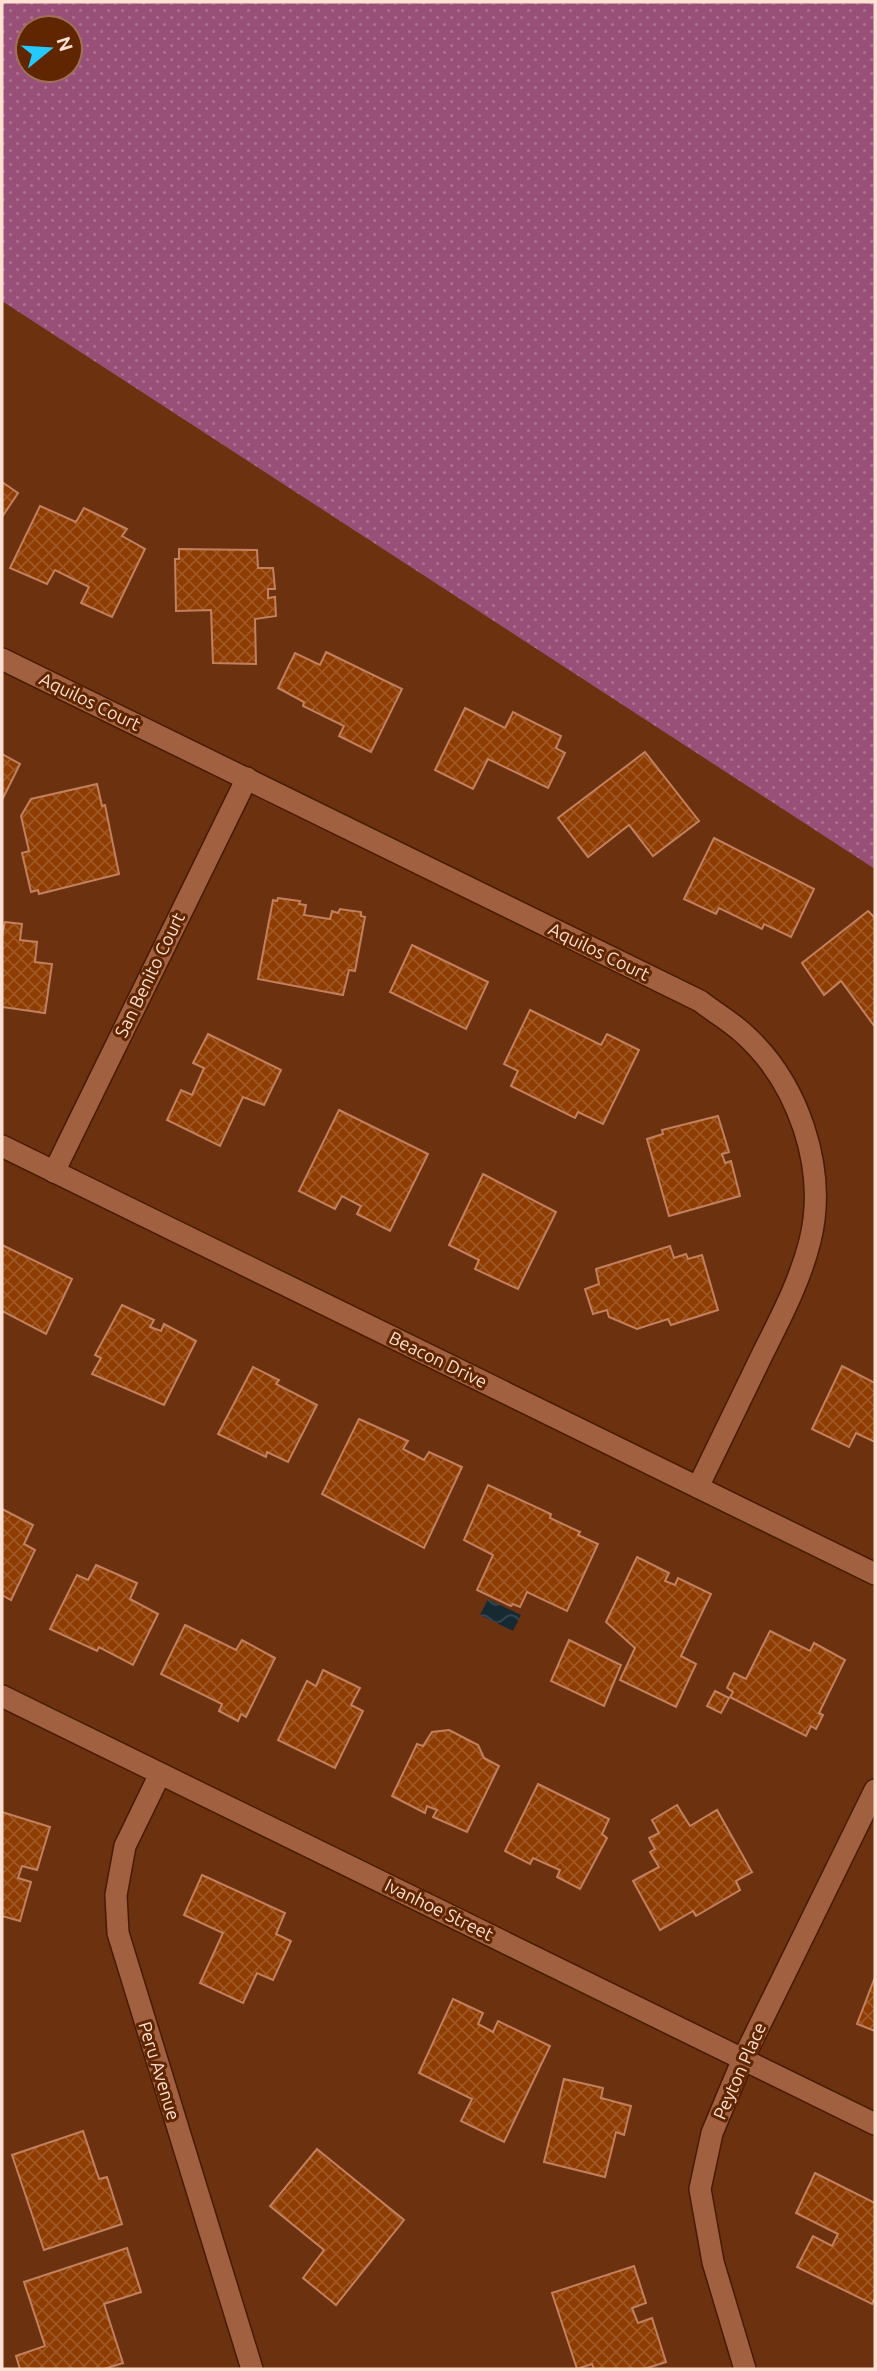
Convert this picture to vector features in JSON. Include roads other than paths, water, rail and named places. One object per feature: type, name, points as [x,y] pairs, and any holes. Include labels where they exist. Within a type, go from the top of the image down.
[{"type":"street","name":"Aquilos Court","points":[[2,659],[700,1001],[744,1033],[779,1075],[799,1113],[811,1154],[815,1196],[811,1239],[795,1287],[698,1487]]},
{"type":"street","name":"San Benito Court","points":[[54,1172],[247,778]]},
{"type":"street","name":"Beacon Drive","points":[[2,1146],[875,1574]]},
{"type":"street","name":"Ivanhoe Street","points":[[2,1696],[875,2124]]},
{"type":"street","name":"Peru Avenue","points":[[160,1774],[125,1846],[116,1895],[118,1933],[252,2369]]},
{"type":"street","name":"Peyton Place","points":[[745,2369],[713,2262],[700,2189],[712,2133],[743,2059],[875,1790]]},
{"type":"water","points":[[488,1599],[521,1615],[513,1631],[480,1615]]}]
